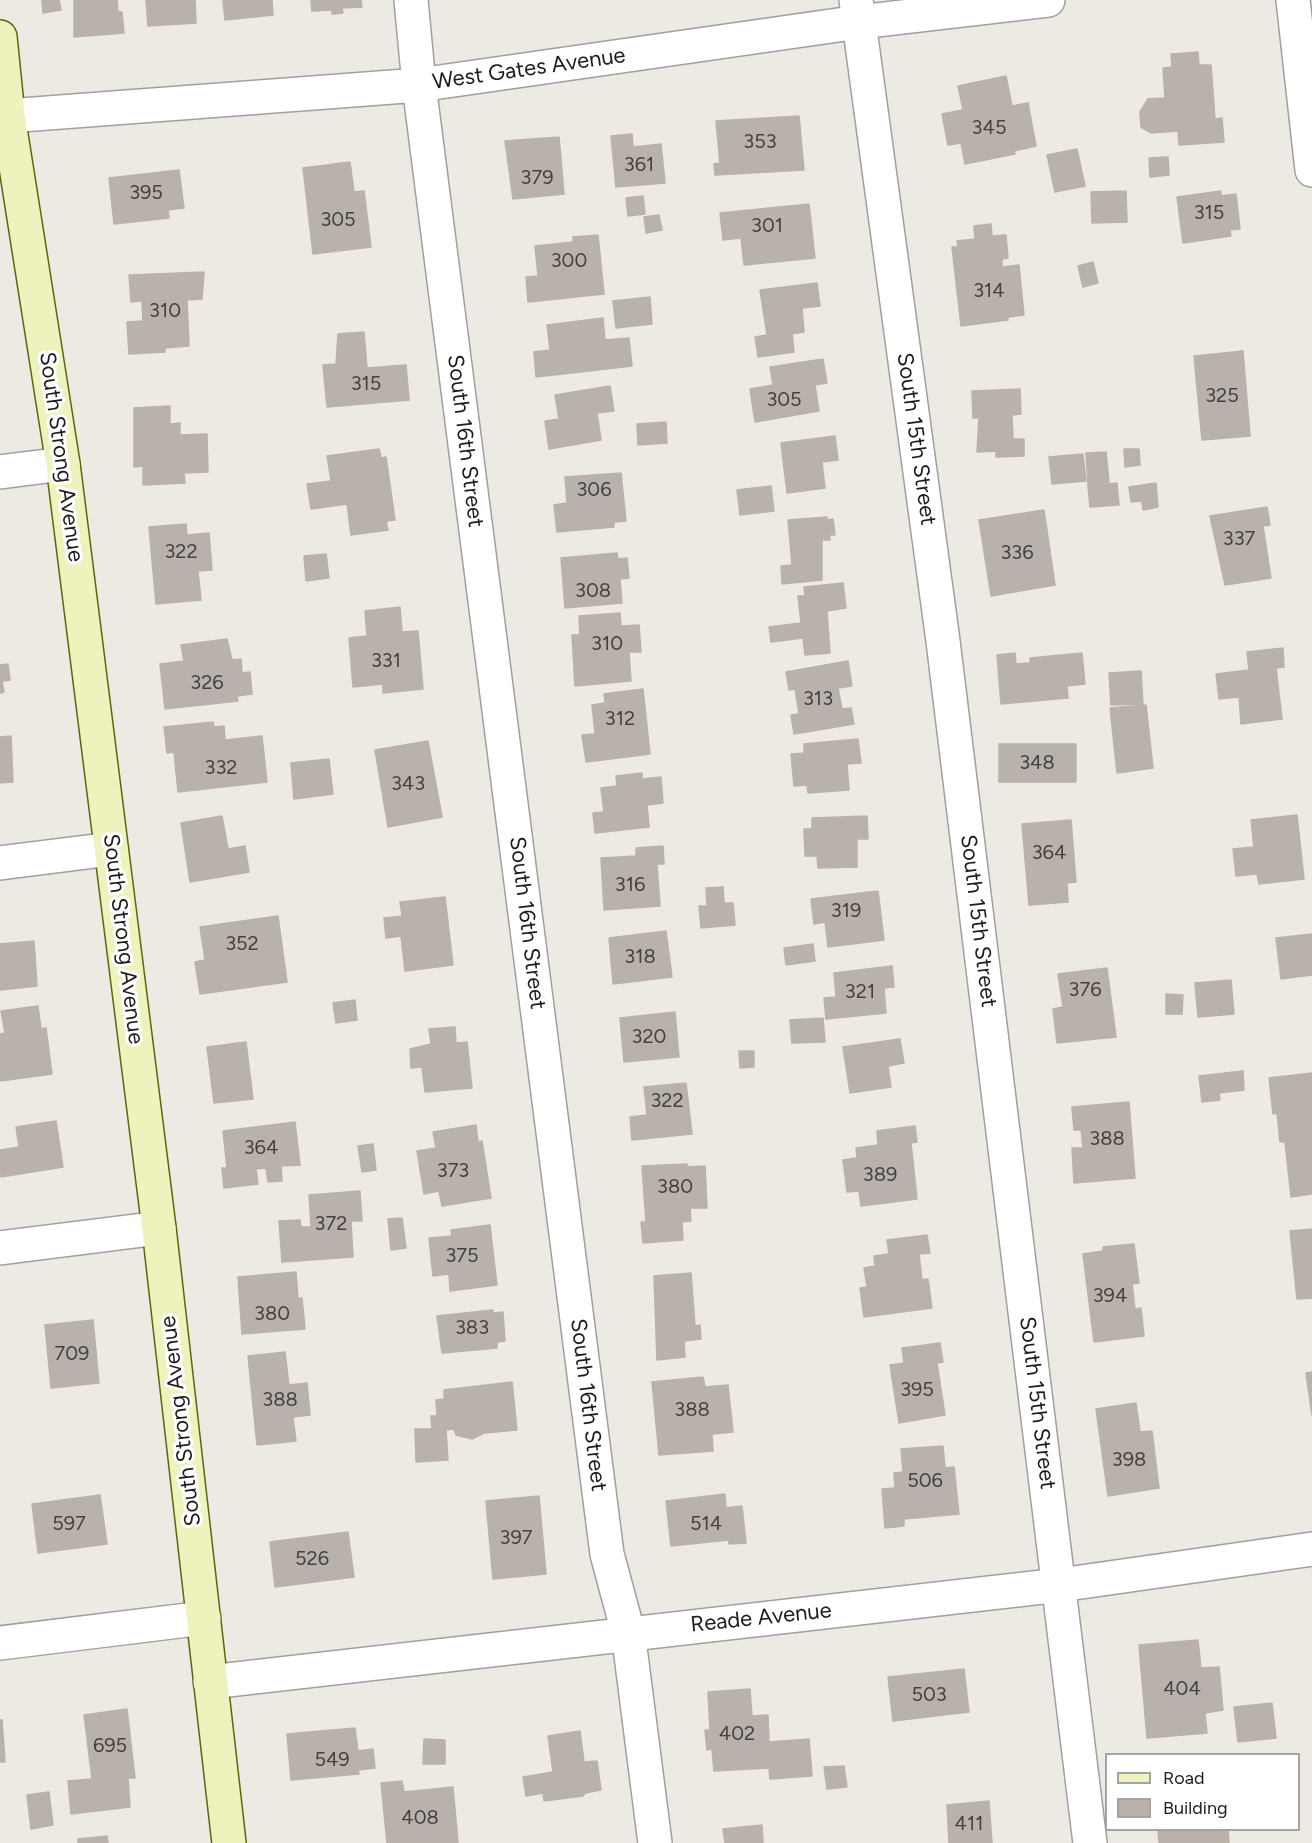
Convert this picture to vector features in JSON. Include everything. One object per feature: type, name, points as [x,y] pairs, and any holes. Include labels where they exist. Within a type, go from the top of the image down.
[{"type":"street","name":"South 16th Street","points":[[411,0],[419,85],[606,1542],[628,1632],[655,1843]]},
{"type":"street","name":"West Gates Avenue","points":[[4,111],[419,85],[858,11],[1048,0]]},
{"type":"street","points":[[1293,0],[1312,170]]},
{"type":"street","name":"South 15th Street","points":[[858,11],[942,630],[1090,1843]]},
{"type":"street","name":"South Strong Avenue","points":[[0,37],[4,111],[63,464],[159,1228],[229,1843]]},
{"type":"street","points":[[0,472],[63,464]]},
{"type":"street","points":[[0,862],[111,849]]},
{"type":"street","points":[[0,1248],[159,1228]]},
{"type":"street","name":"Reade Avenue","points":[[210,1682],[628,1632],[1060,1585],[1312,1549]]},
{"type":"street","points":[[0,1643],[204,1618]]},
{"type":"building","points":[[42,0],[59,0],[61,10],[43,13]]},
{"type":"building","points":[[74,0],[117,0],[118,12],[122,12],[124,33],[74,37]]},
{"type":"building","points":[[146,0],[195,0],[196,23],[148,26]]},
{"type":"building","points":[[223,0],[272,0],[273,15],[225,20]]},
{"type":"building","points":[[311,0],[361,0],[362,7],[342,8],[343,13],[332,14],[332,10],[312,11]]},
{"type":"building","points":[[1198,52],[1199,65],[1211,65],[1215,119],[1222,118],[1224,142],[1179,145],[1178,131],[1151,133],[1141,127],[1140,112],[1148,99],[1165,98],[1163,68],[1172,67],[1171,54]]},
{"type":"building","points":[[1006,76],[1012,106],[1028,103],[1036,146],[1014,151],[1015,154],[965,164],[961,143],[948,145],[942,114],[963,110],[958,86]]},
{"type":"building","points":[[799,116],[804,170],[715,175],[714,164],[720,163],[716,121]]},
{"type":"building","points":[[632,134],[633,147],[661,144],[665,183],[616,187],[611,136]]},
{"type":"building","points":[[559,137],[564,194],[513,199],[505,141]]},
{"type":"building","points":[[1077,149],[1085,186],[1055,192],[1047,155]]},
{"type":"building","points":[[1168,157],[1169,175],[1150,177],[1149,158]]},
{"type":"building","points":[[350,162],[354,192],[364,191],[371,247],[313,254],[303,168]]},
{"type":"building","points":[[179,170],[184,208],[168,210],[169,218],[114,224],[109,178]]},
{"type":"building","points":[[1126,191],[1127,222],[1092,223],[1091,192]]},
{"type":"building","points":[[1221,191],[1221,196],[1236,194],[1240,229],[1230,230],[1231,236],[1183,243],[1177,197]]},
{"type":"building","points":[[643,196],[645,214],[628,216],[626,198]]},
{"type":"building","points":[[809,204],[815,258],[744,265],[741,238],[723,240],[720,213]]},
{"type":"building","points":[[659,215],[662,230],[646,233],[644,217]]},
{"type":"building","points":[[991,224],[992,236],[1006,235],[1008,258],[1002,259],[1002,267],[1019,265],[1024,315],[1008,317],[1008,320],[961,326],[952,247],[958,247],[957,241],[975,239],[974,226]]},
{"type":"building","points":[[598,235],[604,294],[528,302],[526,277],[538,276],[535,246],[573,242],[573,237]]},
{"type":"building","points":[[1093,262],[1098,283],[1083,287],[1078,266]]},
{"type":"building","points":[[204,272],[202,299],[187,300],[189,346],[165,348],[165,352],[129,354],[127,322],[143,321],[142,301],[131,302],[129,275]]},
{"type":"building","points":[[817,283],[820,306],[802,308],[804,332],[792,334],[794,352],[758,357],[755,337],[767,335],[760,290]]},
{"type":"building","points":[[650,297],[652,324],[616,328],[613,301]]},
{"type":"building","points":[[603,318],[605,340],[629,338],[632,366],[536,377],[534,352],[550,350],[547,325]]},
{"type":"building","points":[[364,332],[367,368],[406,365],[409,400],[327,407],[323,365],[336,364],[338,334]]},
{"type":"building","points":[[1243,351],[1250,436],[1202,440],[1194,356]]},
{"type":"building","points":[[823,359],[827,383],[815,385],[819,411],[755,422],[750,389],[773,385],[770,367]]},
{"type":"building","points":[[610,386],[614,411],[597,413],[601,440],[549,449],[545,421],[559,419],[555,395]]},
{"type":"building","points":[[1020,389],[1021,414],[1012,415],[1013,439],[1024,439],[1024,456],[996,457],[996,451],[977,452],[979,418],[973,418],[972,391]]},
{"type":"building","points":[[170,406],[170,424],[180,423],[180,435],[207,434],[208,472],[184,473],[185,483],[143,485],[143,466],[134,467],[134,408]]},
{"type":"building","points":[[666,422],[667,443],[638,445],[637,424]]},
{"type":"building","points":[[835,436],[838,460],[822,462],[825,488],[787,493],[781,443]]},
{"type":"building","points":[[379,449],[381,458],[386,457],[395,520],[386,521],[388,530],[351,535],[347,504],[311,509],[307,484],[331,481],[327,456]]},
{"type":"building","points":[[1124,449],[1139,449],[1140,465],[1125,467]]},
{"type":"building","points":[[1106,452],[1109,482],[1088,485],[1086,453]]},
{"type":"building","points":[[1083,454],[1086,481],[1052,484],[1049,457]]},
{"type":"building","points":[[621,473],[626,521],[614,522],[614,527],[557,532],[554,505],[567,503],[565,477]]},
{"type":"building","points":[[1117,483],[1119,505],[1090,507],[1088,486]]},
{"type":"building","points":[[1156,483],[1158,507],[1143,510],[1142,501],[1131,502],[1129,487]]},
{"type":"building","points":[[771,486],[774,511],[740,515],[737,490]]},
{"type":"building","points":[[1267,507],[1270,525],[1263,526],[1271,578],[1225,585],[1210,516]]},
{"type":"building","points":[[1044,510],[1055,585],[991,596],[979,520]]},
{"type":"building","points":[[827,517],[827,520],[833,519],[835,535],[830,535],[830,540],[822,540],[822,580],[782,584],[781,566],[792,565],[788,520]]},
{"type":"building","points":[[186,524],[187,535],[209,533],[212,570],[198,571],[201,600],[156,604],[149,527]]},
{"type":"building","points":[[617,553],[618,559],[627,558],[629,578],[620,579],[622,603],[565,608],[561,558]]},
{"type":"building","points":[[326,554],[329,578],[306,581],[304,556]]},
{"type":"building","points":[[843,583],[846,608],[827,611],[830,653],[805,655],[803,638],[771,642],[769,627],[801,623],[798,596],[805,596],[804,587]]},
{"type":"building","points":[[400,607],[402,632],[418,631],[423,689],[383,693],[383,684],[353,687],[349,638],[367,636],[365,611]]},
{"type":"building","points":[[620,613],[621,626],[639,625],[641,652],[629,652],[631,681],[575,686],[572,635],[580,635],[579,616]]},
{"type":"building","points":[[227,639],[232,660],[241,659],[242,673],[250,672],[252,694],[237,696],[238,701],[165,709],[160,664],[184,661],[181,645]]},
{"type":"building","points":[[1283,648],[1284,667],[1276,668],[1282,719],[1241,724],[1239,697],[1219,699],[1216,674],[1249,670],[1247,652]]},
{"type":"building","points":[[1015,653],[1016,664],[1030,663],[1030,658],[1082,653],[1085,684],[1067,686],[1068,698],[1001,704],[997,655]]},
{"type":"building","points":[[848,661],[852,686],[838,688],[842,709],[851,708],[854,724],[794,734],[791,715],[799,714],[795,689],[789,690],[786,672]]},
{"type":"building","points":[[8,664],[10,680],[2,681],[4,692],[0,693],[0,665]]},
{"type":"building","points":[[1141,671],[1143,704],[1111,705],[1109,673]]},
{"type":"building","points":[[643,689],[650,754],[586,762],[582,735],[595,734],[592,705],[605,703],[604,694]]},
{"type":"building","points":[[1146,705],[1153,768],[1117,773],[1110,708]]},
{"type":"building","points":[[213,722],[214,727],[224,726],[225,740],[262,736],[267,782],[178,792],[174,752],[167,753],[164,727]]},
{"type":"building","points":[[11,736],[13,782],[0,783],[0,737]]},
{"type":"building","points":[[858,739],[861,763],[847,764],[849,790],[808,793],[807,785],[794,786],[791,754],[804,753],[804,744]]},
{"type":"building","points":[[428,741],[442,817],[388,827],[375,750]]},
{"type":"building","points":[[999,744],[1076,744],[1076,782],[999,782]]},
{"type":"building","points":[[329,759],[333,794],[294,799],[291,763]]},
{"type":"building","points":[[642,773],[642,779],[661,777],[663,803],[647,805],[649,827],[595,833],[593,813],[604,812],[601,788],[617,786],[616,776]]},
{"type":"building","points":[[1297,815],[1304,879],[1259,884],[1257,874],[1236,876],[1233,849],[1254,847],[1251,820]]},
{"type":"building","points":[[222,816],[228,849],[245,846],[249,872],[190,882],[181,823]]},
{"type":"building","points":[[867,816],[868,839],[857,839],[857,867],[818,868],[817,856],[805,856],[804,829],[812,829],[812,818]]},
{"type":"building","points":[[1071,820],[1076,882],[1067,883],[1068,902],[1029,905],[1022,824]]},
{"type":"building","points":[[663,846],[664,864],[657,864],[660,906],[604,910],[601,858],[636,856],[636,848]]},
{"type":"building","points":[[723,887],[724,903],[733,903],[735,925],[701,928],[699,906],[707,906],[706,888]]},
{"type":"building","points":[[878,891],[884,940],[828,947],[825,922],[814,924],[811,899]]},
{"type":"building","points":[[445,897],[453,965],[405,971],[401,936],[386,938],[384,918],[402,916],[400,902]]},
{"type":"building","points":[[278,916],[287,982],[200,994],[195,962],[205,960],[200,927]]},
{"type":"building","points":[[666,931],[672,977],[613,984],[609,938]]},
{"type":"building","points":[[1312,934],[1312,975],[1281,979],[1276,938]]},
{"type":"building","points":[[34,941],[37,986],[0,990],[0,944]]},
{"type":"building","points":[[813,944],[815,961],[786,965],[784,948]]},
{"type":"building","points":[[892,966],[894,987],[884,988],[886,1013],[826,1019],[824,998],[836,997],[834,973]]},
{"type":"building","points":[[1107,968],[1116,1037],[1057,1043],[1053,1009],[1063,1007],[1058,974]]},
{"type":"building","points":[[1231,980],[1234,1014],[1198,1017],[1195,983]]},
{"type":"building","points":[[1166,994],[1183,995],[1182,1014],[1166,1014]]},
{"type":"building","points":[[355,1000],[357,1020],[336,1023],[333,1003]]},
{"type":"building","points":[[38,1006],[41,1029],[46,1028],[52,1074],[0,1081],[0,1034],[5,1033],[1,1011]]},
{"type":"building","points":[[675,1012],[679,1057],[624,1062],[620,1018]]},
{"type":"building","points":[[823,1018],[825,1042],[792,1043],[790,1020]]},
{"type":"building","points":[[455,1027],[456,1043],[467,1042],[472,1088],[425,1092],[422,1067],[411,1068],[410,1049],[431,1044],[429,1029]]},
{"type":"building","points":[[900,1039],[904,1063],[888,1066],[891,1087],[850,1093],[843,1047]]},
{"type":"building","points":[[246,1042],[253,1099],[214,1103],[207,1047]]},
{"type":"building","points":[[739,1051],[754,1051],[754,1067],[740,1068]]},
{"type":"building","points":[[1243,1071],[1244,1090],[1219,1093],[1220,1100],[1202,1102],[1199,1076]]},
{"type":"building","points":[[1312,1073],[1312,1194],[1291,1197],[1285,1142],[1280,1142],[1277,1113],[1273,1114],[1269,1078]]},
{"type":"building","points":[[686,1083],[692,1134],[632,1140],[630,1117],[647,1115],[644,1087]]},
{"type":"building","points":[[1129,1102],[1135,1178],[1074,1183],[1072,1148],[1083,1148],[1081,1130],[1074,1130],[1072,1107]]},
{"type":"building","points":[[56,1121],[63,1167],[1,1177],[0,1150],[19,1147],[16,1127]]},
{"type":"building","points":[[295,1122],[300,1165],[281,1166],[282,1181],[268,1182],[266,1168],[256,1169],[258,1184],[224,1188],[222,1168],[227,1168],[223,1131]]},
{"type":"building","points":[[476,1125],[478,1142],[482,1141],[491,1198],[442,1206],[439,1191],[424,1194],[417,1151],[436,1148],[433,1132]]},
{"type":"building","points":[[915,1126],[917,1142],[911,1143],[917,1199],[861,1206],[859,1191],[847,1192],[843,1160],[857,1158],[856,1148],[878,1145],[877,1131]]},
{"type":"building","points":[[373,1144],[376,1170],[362,1172],[358,1146]]},
{"type":"building","points":[[687,1164],[687,1167],[705,1166],[707,1208],[690,1208],[691,1221],[682,1222],[683,1240],[643,1243],[641,1222],[646,1222],[642,1166]]},
{"type":"building","points":[[360,1191],[362,1221],[351,1221],[353,1257],[282,1262],[279,1221],[300,1220],[301,1227],[311,1227],[309,1195]]},
{"type":"building","points":[[402,1218],[406,1248],[391,1250],[388,1219]]},
{"type":"building","points":[[490,1225],[497,1285],[450,1291],[449,1274],[433,1276],[429,1238],[452,1236],[451,1230]]},
{"type":"building","points":[[1312,1229],[1312,1298],[1297,1299],[1290,1231]]},
{"type":"building","points":[[927,1235],[930,1253],[919,1254],[922,1280],[928,1279],[932,1308],[864,1317],[860,1288],[867,1287],[864,1268],[875,1266],[874,1256],[889,1254],[887,1240]]},
{"type":"building","points":[[1134,1244],[1139,1283],[1132,1284],[1135,1309],[1141,1308],[1144,1336],[1094,1342],[1083,1254],[1103,1251],[1103,1247]]},
{"type":"building","points":[[296,1272],[298,1298],[302,1298],[305,1329],[242,1334],[238,1277]]},
{"type":"building","points":[[691,1273],[695,1326],[700,1325],[701,1339],[684,1341],[685,1357],[657,1360],[654,1276]]},
{"type":"building","points":[[493,1310],[493,1313],[503,1312],[505,1341],[497,1342],[497,1348],[442,1353],[437,1316]]},
{"type":"building","points":[[93,1320],[99,1383],[51,1388],[45,1325]]},
{"type":"building","points":[[940,1343],[943,1362],[937,1363],[945,1415],[899,1423],[890,1365],[904,1363],[902,1348]]},
{"type":"building","points":[[285,1352],[289,1385],[307,1383],[310,1415],[293,1417],[296,1441],[257,1445],[248,1356]]},
{"type":"building","points":[[1312,1372],[1312,1415],[1306,1373]]},
{"type":"building","points":[[703,1377],[705,1387],[728,1385],[733,1432],[712,1434],[713,1451],[659,1455],[652,1382]]},
{"type":"building","points":[[512,1382],[517,1430],[484,1433],[472,1439],[456,1435],[454,1429],[446,1430],[448,1460],[416,1462],[415,1429],[432,1429],[431,1416],[437,1416],[436,1400],[444,1399],[444,1390]]},
{"type":"building","points":[[1136,1403],[1140,1432],[1152,1431],[1159,1488],[1108,1496],[1096,1409]]},
{"type":"building","points":[[943,1446],[945,1468],[954,1467],[959,1514],[904,1519],[904,1526],[885,1528],[882,1489],[895,1488],[894,1473],[903,1472],[901,1449]]},
{"type":"building","points":[[725,1494],[726,1508],[742,1506],[746,1543],[729,1544],[729,1540],[671,1546],[666,1501]]},
{"type":"building","points":[[100,1495],[107,1544],[38,1553],[32,1504]]},
{"type":"building","points":[[539,1496],[546,1574],[493,1579],[486,1501]]},
{"type":"building","points":[[348,1532],[354,1577],[275,1587],[270,1542]]},
{"type":"building","points":[[1198,1640],[1201,1668],[1219,1667],[1223,1710],[1205,1713],[1207,1733],[1147,1738],[1139,1645]]},
{"type":"building","points":[[964,1669],[969,1712],[893,1721],[888,1677]]},
{"type":"building","points":[[750,1689],[752,1716],[768,1715],[769,1742],[809,1739],[812,1776],[770,1779],[769,1768],[714,1771],[712,1749],[707,1750],[705,1730],[710,1730],[708,1692]]},
{"type":"building","points":[[1272,1703],[1276,1738],[1238,1742],[1234,1707]]},
{"type":"building","points":[[127,1709],[135,1778],[128,1778],[130,1807],[71,1814],[68,1781],[92,1779],[84,1715]]},
{"type":"building","points":[[0,1720],[2,1720],[5,1762],[0,1762]]},
{"type":"building","points":[[355,1728],[358,1751],[373,1749],[375,1768],[358,1770],[359,1774],[291,1780],[287,1734]]},
{"type":"building","points":[[580,1731],[584,1762],[597,1761],[601,1790],[585,1793],[583,1796],[544,1801],[543,1793],[526,1796],[523,1777],[553,1772],[548,1736]]},
{"type":"building","points":[[424,1739],[445,1740],[445,1764],[423,1764]]},
{"type":"building","points":[[844,1766],[847,1787],[827,1789],[824,1767]]},
{"type":"building","points":[[402,1781],[404,1792],[453,1787],[458,1843],[387,1843],[381,1783]]},
{"type":"building","points":[[49,1792],[53,1825],[31,1829],[27,1795]]},
{"type":"building","points":[[989,1801],[992,1843],[949,1843],[947,1805]]},
{"type":"building","points":[[762,1825],[763,1843],[725,1843],[723,1829]]},
{"type":"building","points":[[1158,1831],[1228,1831],[1229,1843],[1159,1843]]},
{"type":"building","points":[[107,1836],[108,1843],[78,1843],[78,1839]]}]
